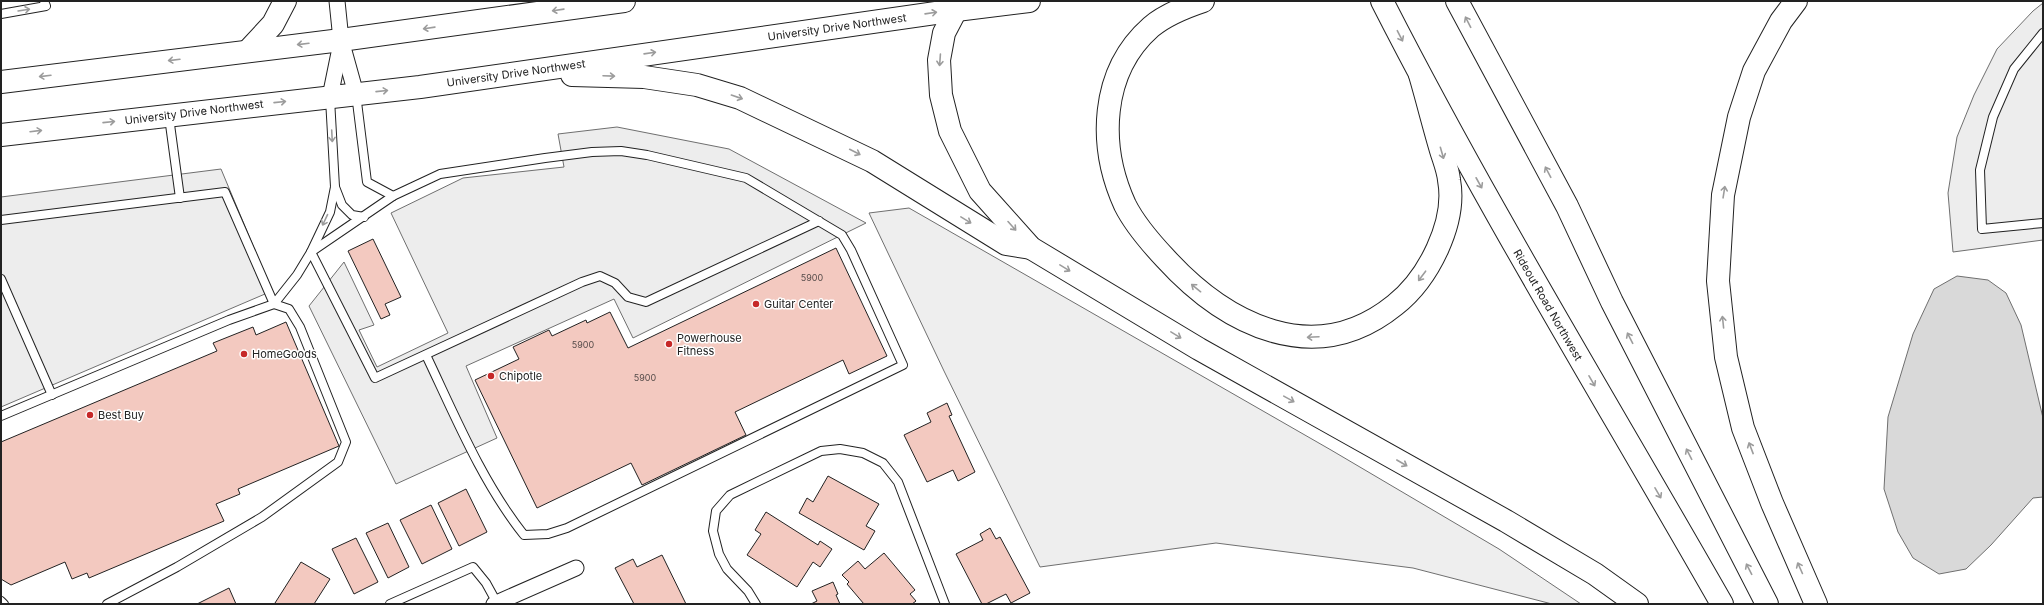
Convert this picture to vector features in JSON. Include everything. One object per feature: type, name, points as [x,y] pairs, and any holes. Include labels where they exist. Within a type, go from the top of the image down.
[{"type":"highway","points":[[248,51],[273,24],[285,1]]},
{"type":"highway","points":[[1,82],[341,40],[624,1]]},
{"type":"highway","name":"University Drive Northwest","points":[[1,135],[169,114],[420,87],[961,5],[1029,1]]},
{"type":"highway","points":[[1203,1],[1181,8],[1151,27],[1128,53],[1114,83],[1108,108],[1107,139],[1113,175],[1126,205],[1144,236],[1182,277],[1219,307],[1270,331],[1304,338],[1336,336],[1359,328],[1382,316],[1406,297],[1429,266],[1442,237],[1449,212],[1450,181],[1420,75]]},
{"type":"highway","name":"Rideout Road Northwest","points":[[1382,1],[1420,75],[1518,255],[1722,604]]},
{"type":"highway","points":[[1457,1],[1478,43],[1567,206],[1612,302],[1766,604]]},
{"type":"highway","points":[[1796,1],[1781,21],[1754,71],[1739,117],[1723,195],[1718,281],[1726,356],[1743,428],[1772,503],[1816,604]]},
{"type":"highway","points":[[961,5],[944,33],[939,60],[941,95],[950,131],[980,191],[1031,248],[1199,349],[1506,521],[1595,574],[1637,604]]},
{"type":"highway","points":[[515,72],[644,77],[697,85],[740,98],[872,161],[1006,244],[1031,248]]},
{"type":"street","points":[[337,1],[341,40],[356,94]]},
{"type":"street","points":[[330,97],[341,40]]},
{"type":"street","points":[[496,603],[576,568]]},
{"type":"lane","points":[[1,14],[45,4]]},
{"type":"lane","points":[[2043,33],[2014,70],[1993,117],[1980,170],[1982,229],[2043,222]]},
{"type":"lane","points":[[356,94],[367,182],[393,196]]},
{"type":"lane","points":[[1,416],[229,320],[274,304],[297,275],[311,252],[330,212],[335,187],[330,97]]},
{"type":"lane","points":[[169,114],[180,198]]},
{"type":"lane","points":[[311,252],[393,196],[440,174],[592,152],[621,151],[655,156],[746,178],[842,235],[851,250],[903,365],[567,528],[548,534],[524,535],[504,510],[464,435],[426,355]]},
{"type":"lane","points":[[335,187],[342,205],[352,215],[364,217]]},
{"type":"lane","points":[[1,220],[225,192],[274,304],[289,309],[300,327],[346,442],[338,462],[262,517],[177,567],[107,604]]},
{"type":"lane","points":[[311,252],[375,378],[582,282],[600,276],[615,283],[628,297],[646,302],[819,221]]},
{"type":"lane","points":[[1,279],[52,395]]},
{"type":"lane","points":[[756,604],[748,591],[727,569],[719,554],[713,531],[716,511],[730,496],[821,451],[840,449],[863,453],[883,463],[898,482],[945,604]]},
{"type":"lane","points":[[390,604],[473,567],[486,583],[496,603]]},
{"type":"lane","points":[[1,601],[4,604]]},
{"type":"shaded area","points":[[2043,3],[2043,240],[1953,252],[1948,193],[1957,137],[1974,95],[1997,49],[2033,11]]},
{"type":"shaded area","points":[[617,127],[729,149],[866,223],[633,338],[614,299],[466,366],[497,438],[396,484],[309,306],[344,262],[374,325],[359,330],[377,367],[448,333],[391,213],[463,178],[564,167],[558,134]]},
{"type":"shaded area","points":[[221,169],[272,291],[1,407],[1,197]]},
{"type":"shaded area","points":[[909,208],[1331,450],[1499,549],[1581,604],[1552,604],[1413,568],[1216,543],[1040,567],[869,213]]},
{"type":"shaded area","points":[[1957,276],[1988,280],[2006,293],[2021,325],[2043,418],[2043,497],[2033,498],[1991,545],[1966,569],[1939,574],[1913,558],[1898,532],[1884,489],[1888,417],[1913,334],[1934,289]]},
{"type":"building","points":[[373,239],[401,297],[385,304],[390,315],[381,319],[348,251]]},
{"type":"building","points":[[836,248],[887,356],[849,374],[843,360],[735,412],[746,435],[642,485],[631,463],[537,508],[475,380],[519,359],[513,347],[549,330],[552,336],[586,320],[587,323],[610,312],[628,348]]},
{"type":"building","points":[[286,322],[339,446],[238,489],[240,494],[216,504],[224,521],[89,578],[87,573],[72,579],[65,562],[11,585],[1,579],[1,442],[217,351],[213,343],[253,327],[256,335]]},
{"type":"building","points":[[947,403],[952,415],[949,416],[975,472],[958,481],[953,470],[927,482],[904,435],[931,422],[927,413]]},
{"type":"building","points":[[828,476],[879,504],[866,526],[875,531],[864,550],[799,513],[807,498],[813,502]]},
{"type":"building","points":[[466,489],[487,532],[459,546],[438,503]]},
{"type":"building","points":[[431,505],[452,549],[422,564],[400,520]]},
{"type":"building","points":[[766,512],[818,545],[820,541],[832,549],[820,567],[813,562],[797,587],[747,555],[761,534],[755,530]]},
{"type":"building","points":[[388,523],[409,567],[388,578],[366,533]]},
{"type":"building","points":[[990,528],[996,539],[1000,537],[1030,593],[1011,603],[1006,594],[986,604],[982,604],[956,554],[983,540],[980,534]]},
{"type":"building","points":[[356,538],[378,582],[354,594],[332,549]]},
{"type":"building","points":[[884,553],[915,590],[910,594],[916,601],[912,604],[864,604],[847,584],[849,582],[842,575],[858,561],[865,569]]},
{"type":"building","points":[[662,555],[686,604],[634,604],[615,568],[633,559],[637,567]]},
{"type":"building","points":[[301,562],[330,579],[314,604],[275,603]]},
{"type":"building","points":[[833,582],[840,604],[811,604],[817,601],[812,591]]},
{"type":"building","points":[[229,588],[236,604],[197,604]]},
{"type":"place","name":"Guitar Center","points":[[756,304]]},
{"type":"place","name":"Powerhouse Fitness","points":[[669,344]]},
{"type":"place","name":"HomeGoods","points":[[244,354]]},
{"type":"place","name":"Chipotle","points":[[491,376]]},
{"type":"place","name":"Best Buy","points":[[90,415]]}]
